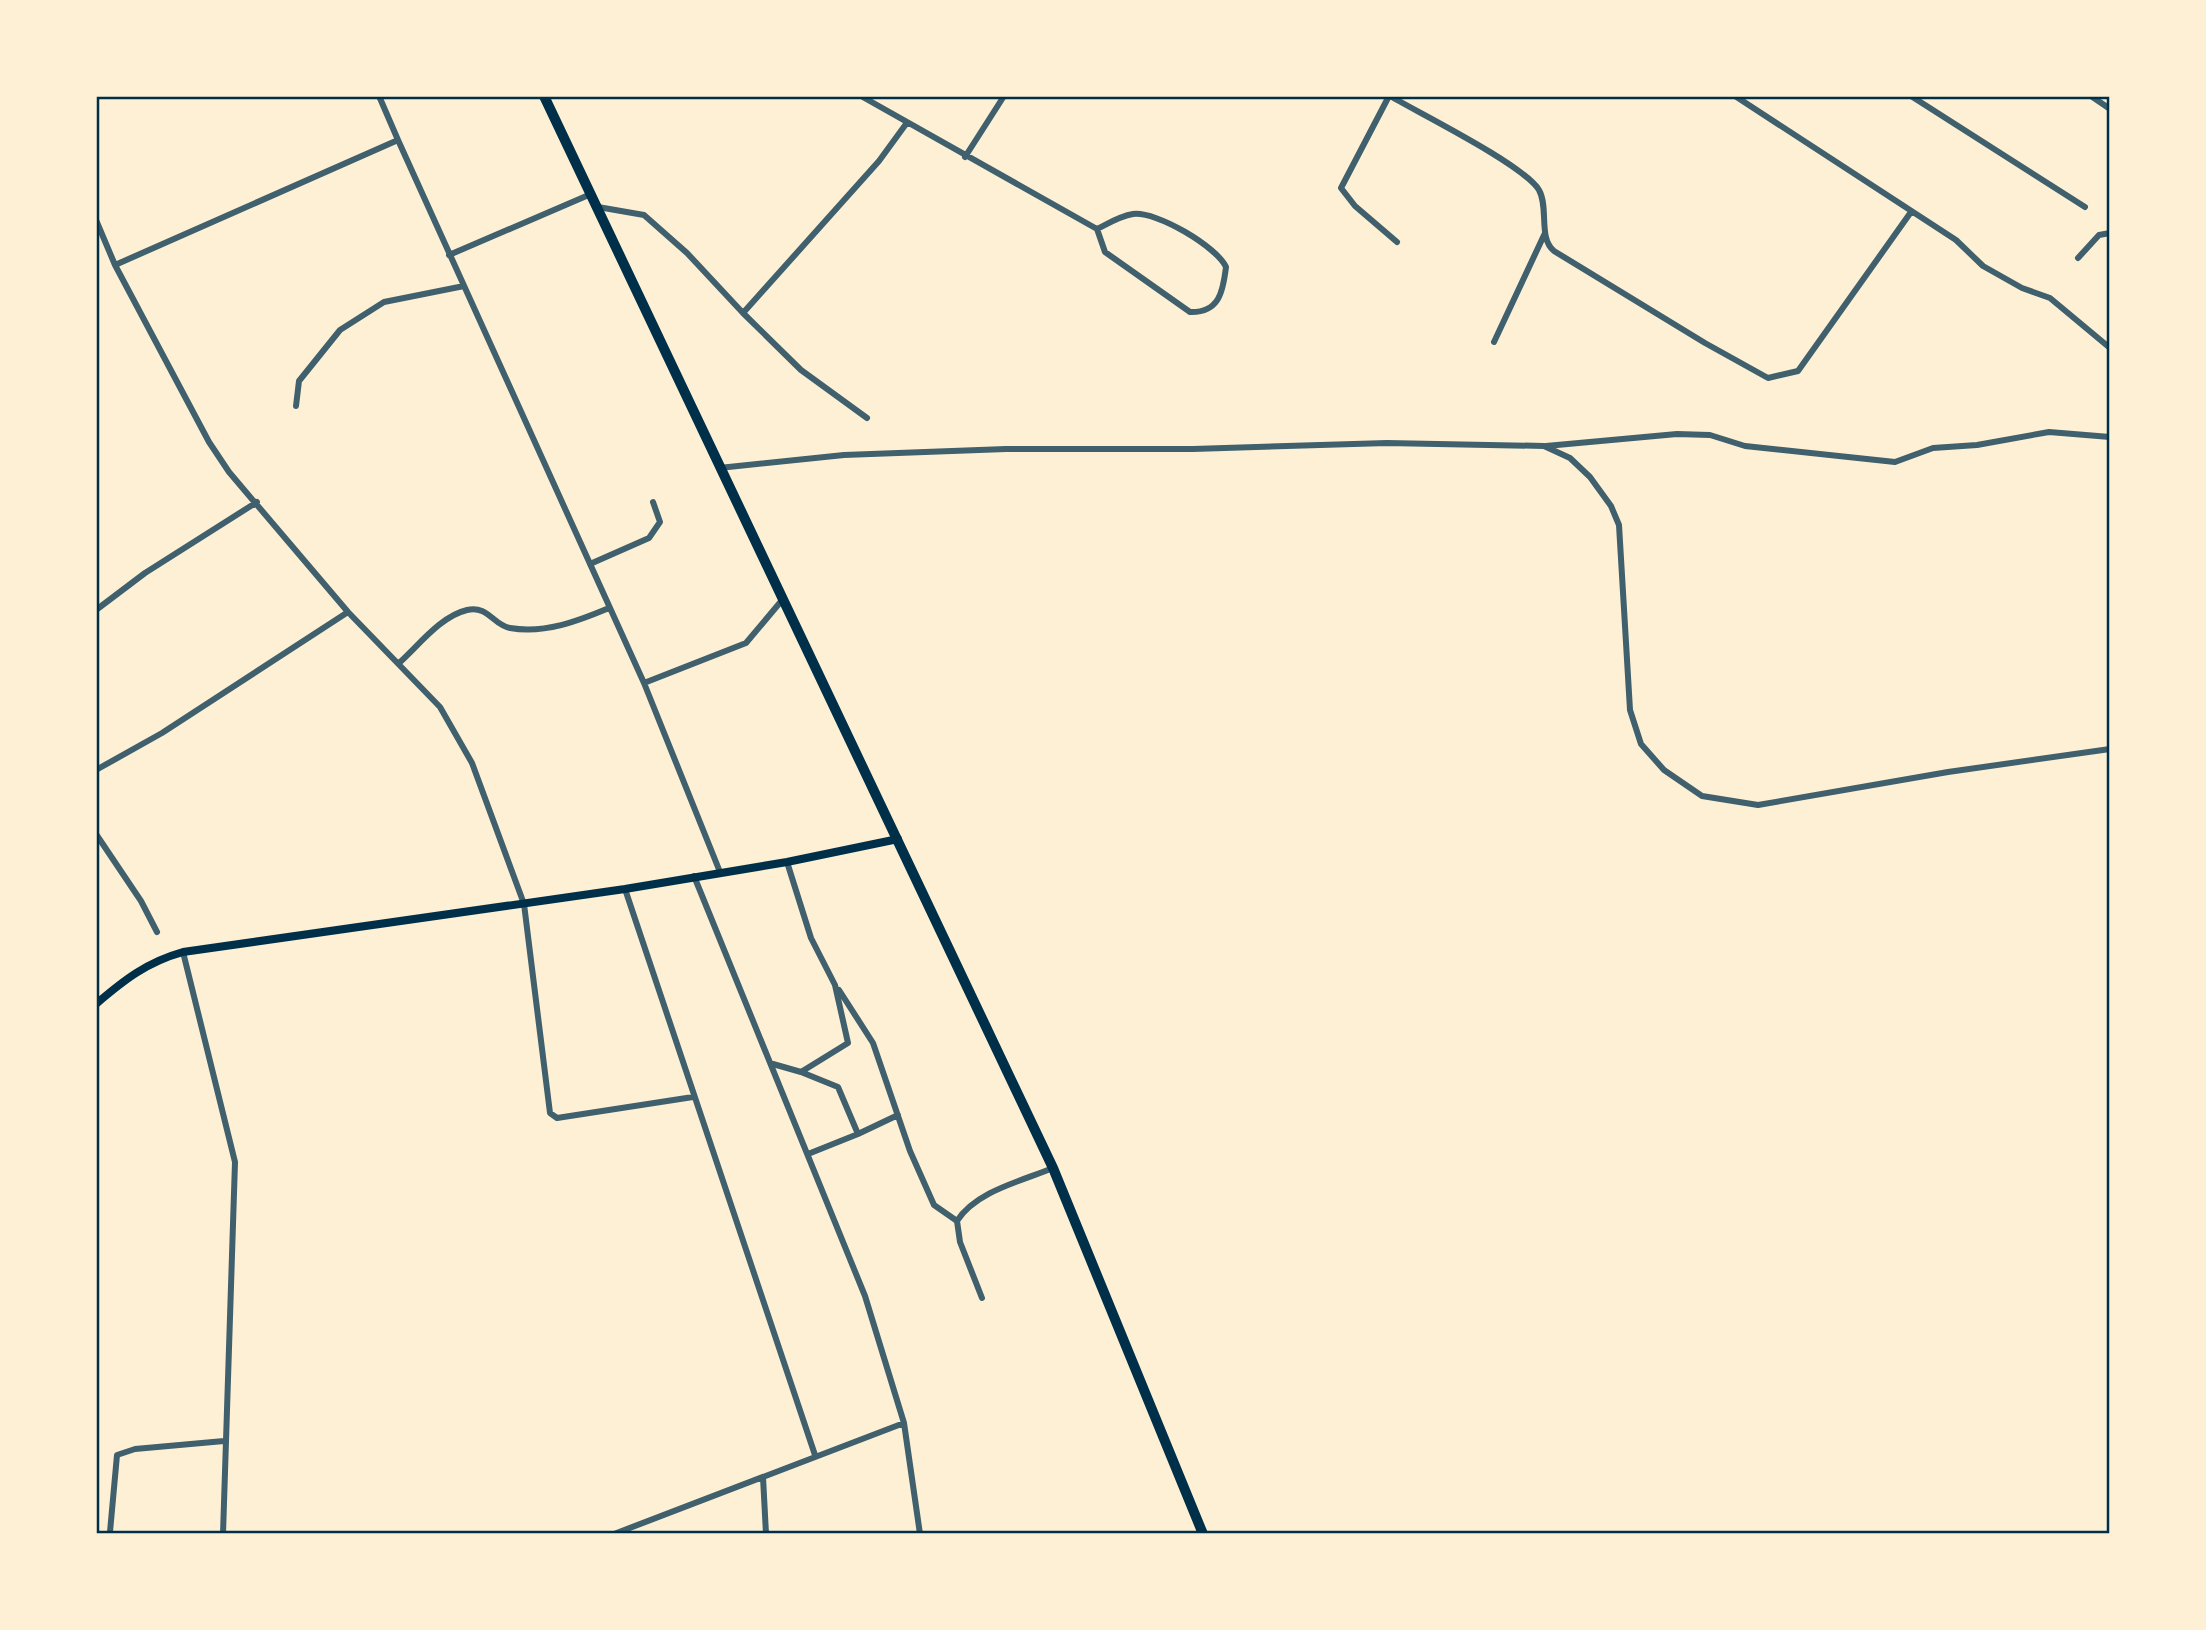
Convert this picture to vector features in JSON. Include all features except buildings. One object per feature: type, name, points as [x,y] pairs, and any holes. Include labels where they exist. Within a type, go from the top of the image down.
[{"type":"highway","points":[[544,96],[1053,1168],[1203,1534]]},
{"type":"main road","points":[[96,1004],[127,977],[145,966],[183,952],[625,889],[787,862],[898,839]]},
{"type":"street","points":[[379,96],[644,682],[720,872]]},
{"type":"street","points":[[861,96],[906,124],[1097,229],[1105,252],[1190,312],[1203,313],[1213,308],[1219,299],[1226,267],[1214,249],[1150,215],[1134,214],[1114,219],[1097,229]]},
{"type":"street","points":[[965,157],[1004,96]]},
{"type":"street","points":[[1397,242],[1355,206],[1341,188],[1390,96],[1527,175],[1544,201],[1548,244],[1553,251],[1768,378],[1798,371],[1911,212]]},
{"type":"street","points":[[1735,96],[1956,240],[1983,266],[2022,288],[2050,298],[2110,348]]},
{"type":"street","points":[[1911,96],[2085,207]]},
{"type":"street","points":[[2091,96],[2110,109]]},
{"type":"street","points":[[743,313],[879,161],[906,124]]},
{"type":"street","points":[[114,265],[398,140]]},
{"type":"street","points":[[449,255],[591,194]]},
{"type":"street","points":[[598,207],[644,215],[687,253],[801,370],[867,418]]},
{"type":"street","points":[[96,220],[114,265],[209,442],[229,472],[348,612],[440,707],[472,763],[524,904],[550,1113],[556,1118],[693,1097]]},
{"type":"street","points":[[1494,342],[1546,232]]},
{"type":"street","points":[[2078,258],[2099,235],[2110,233]]},
{"type":"street","points":[[296,405],[299,381],[340,330],[384,302],[464,286]]},
{"type":"street","points":[[719,468],[844,455],[1006,449],[1193,449],[1387,443],[1544,446],[1677,434],[1710,435],[1745,446],[1895,463],[1933,448],[1977,445],[2049,432],[2110,437]]},
{"type":"street","points":[[1544,446],[1570,458],[1590,477],[1611,506],[1619,525],[1630,710],[1641,744],[1664,770],[1702,796],[1758,805],[1948,772],[2110,748]]},
{"type":"street","points":[[96,610],[145,573],[257,502]]},
{"type":"street","points":[[590,564],[649,538],[660,522],[653,502]]},
{"type":"street","points":[[644,682],[746,643],[783,599]]},
{"type":"street","points":[[399,663],[450,616],[469,609],[484,610],[508,628],[567,626],[609,608]]},
{"type":"street","points":[[96,770],[162,733],[348,612]]},
{"type":"street","points":[[96,834],[157,932]]},
{"type":"street","points":[[787,862],[811,938],[835,985],[873,1043],[934,1205],[957,1221]]},
{"type":"street","points":[[694,876],[865,1296],[904,1423],[920,1534]]},
{"type":"street","points":[[625,889],[815,1455]]},
{"type":"street","points":[[183,952],[235,1162],[223,1534]]},
{"type":"street","points":[[801,1072],[848,1043],[835,985]]},
{"type":"street","points":[[772,1064],[838,1087],[858,1134]]},
{"type":"street","points":[[808,1154],[898,1115]]},
{"type":"street","points":[[982,1298],[960,1242],[957,1221],[962,1212],[995,1191],[1053,1168]]},
{"type":"street","points":[[614,1534],[904,1423]]},
{"type":"street","points":[[110,1532],[117,1455],[135,1449],[224,1441]]},
{"type":"street","points":[[763,1477],[766,1534]]}]
